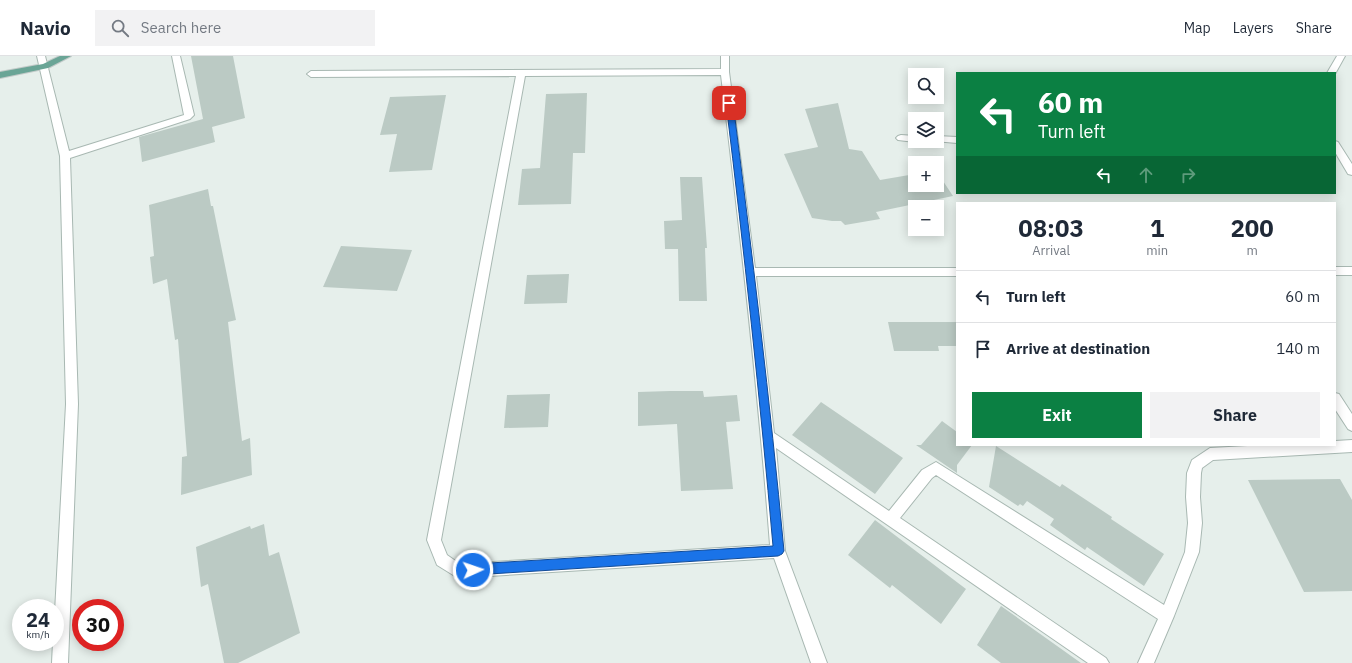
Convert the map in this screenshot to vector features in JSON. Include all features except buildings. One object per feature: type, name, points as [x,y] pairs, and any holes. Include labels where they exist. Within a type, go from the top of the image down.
[{"type":"main road","points":[[0,75],[43,61],[67,56]]},
{"type":"street","points":[[65,156],[187,117],[189,115],[176,56]]},
{"type":"street","points":[[725,56],[768,436],[778,551],[819,663]]},
{"type":"street","points":[[1332,72],[1341,56]]},
{"type":"street","points":[[43,61],[65,156],[72,404],[60,663]]},
{"type":"street","points":[[312,74],[726,72]]},
{"type":"street","points":[[521,74],[434,540],[442,560],[458,571],[778,551]]},
{"type":"street","points":[[901,138],[908,138]]},
{"type":"street","points":[[944,139],[956,140]]},
{"type":"street","points":[[1336,147],[1352,172]]},
{"type":"street","points":[[1336,271],[1352,271]]},
{"type":"street","points":[[750,272],[956,272]]},
{"type":"street","points":[[1336,400],[1352,425]]},
{"type":"street","points":[[768,436],[1101,663]]},
{"type":"street","points":[[1146,663],[1167,616],[1192,552],[1195,523],[1193,497],[1194,473],[1197,464],[1210,454],[1352,446]]},
{"type":"street","points":[[890,520],[927,474],[936,468],[1167,616]]},
{"type":"route","points":[[473,570],[778,551],[768,436],[729,103]]}]
